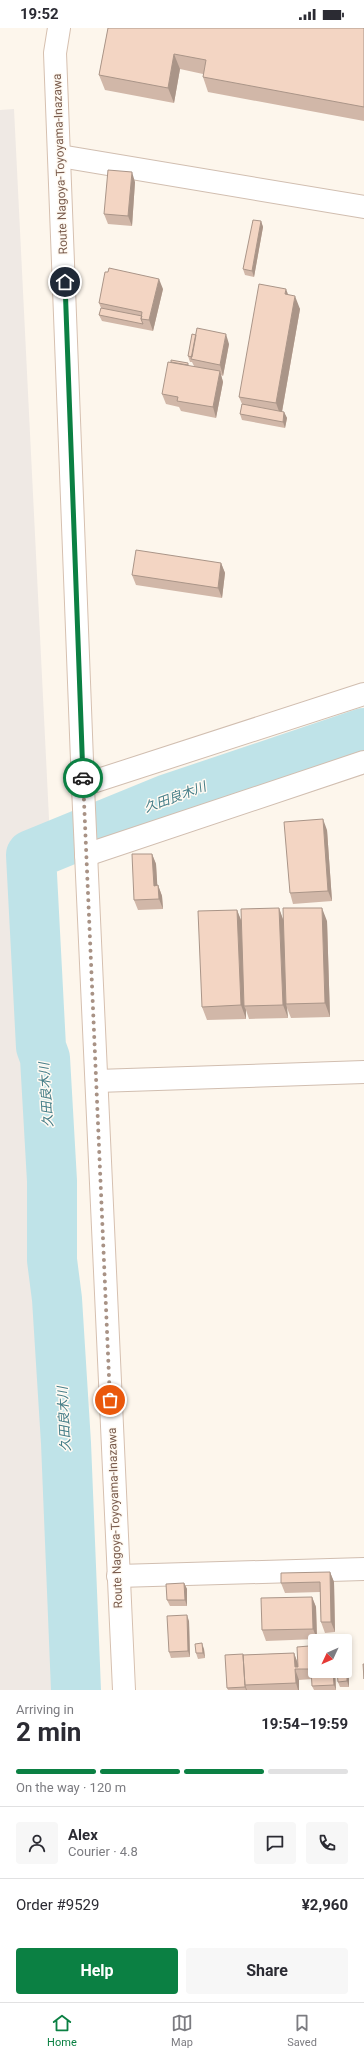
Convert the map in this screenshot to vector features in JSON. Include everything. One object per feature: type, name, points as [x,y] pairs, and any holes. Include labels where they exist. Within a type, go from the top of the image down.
[{"type":"main road","name":"Route Nagoya-Toyoyama-Inazawa","points":[[59,28],[56,53],[83,786],[124,1690]]},
{"type":"main road","points":[[60,156],[364,207]]},
{"type":"main road","points":[[83,786],[364,694]]},
{"type":"main road","points":[[86,854],[364,762]]},
{"type":"main road","points":[[97,1081],[364,1072]]},
{"type":"main road","points":[[118,1576],[364,1569]]},
{"type":"shaded area","points":[[14,109],[92,1690],[0,1690],[0,110]]},
{"type":"building","points":[[108,28],[364,28],[364,107],[203,77],[206,60],[174,54],[168,88],[99,75]]},
{"type":"building","points":[[108,170],[132,172],[128,216],[104,214]]},
{"type":"building","points":[[253,220],[261,221],[252,271],[243,269]]},
{"type":"building","points":[[109,268],[159,279],[149,320],[141,319],[142,312],[99,303],[105,272],[108,272]]},
{"type":"building","points":[[259,284],[286,289],[285,294],[295,296],[276,403],[239,397]]},
{"type":"building","points":[[101,308],[142,316],[141,319],[143,324],[99,315]]},
{"type":"building","points":[[197,328],[226,334],[220,365],[191,359]]},
{"type":"building","points":[[192,334],[196,335],[192,357],[188,356]]},
{"type":"building","points":[[171,360],[188,363],[188,365],[171,362]]},
{"type":"building","points":[[168,362],[220,371],[213,407],[177,401],[178,397],[162,394]]},
{"type":"building","points":[[242,404],[284,412],[283,422],[240,414]]},
{"type":"building","points":[[136,550],[221,563],[218,588],[132,575]]},
{"type":"building","points":[[323,819],[328,891],[290,893],[284,822]]},
{"type":"building","points":[[132,854],[152,854],[154,886],[158,885],[159,899],[134,900]]},
{"type":"building","points":[[279,908],[283,1005],[244,1006],[241,909]]},
{"type":"building","points":[[283,908],[322,908],[325,1003],[286,1004]]},
{"type":"building","points":[[237,910],[241,1005],[202,1007],[198,911]]},
{"type":"building","points":[[330,1572],[331,1622],[321,1622],[320,1582],[281,1583],[281,1573]]},
{"type":"building","points":[[184,1583],[185,1600],[167,1600],[166,1584]]},
{"type":"building","points":[[312,1597],[313,1629],[262,1630],[261,1598]]},
{"type":"building","points":[[187,1615],[188,1651],[169,1652],[167,1616]]},
{"type":"building","points":[[202,1643],[203,1653],[196,1653],[195,1644]]},
{"type":"building","points":[[308,1646],[308,1669],[295,1669],[296,1683],[245,1685],[243,1655],[294,1653],[295,1667],[298,1667],[297,1647]]},
{"type":"building","points":[[243,1654],[245,1687],[227,1688],[225,1655]]},
{"type":"building","points":[[312,1678],[334,1678],[334,1685],[312,1686]]},
{"type":"building","points":[[338,1678],[347,1678],[347,1681],[338,1682]]},
{"type":"waterway","name":"久田良木川","points":[[76,1690],[66,1443],[57,1299],[52,1260],[52,1181],[45,1058],[41,1047],[31,855],[168,799],[364,733]]},
{"type":"way so far","points":[[83,778],[110,1400]]},
{"type":"route","points":[[65,282],[83,778]]}]
